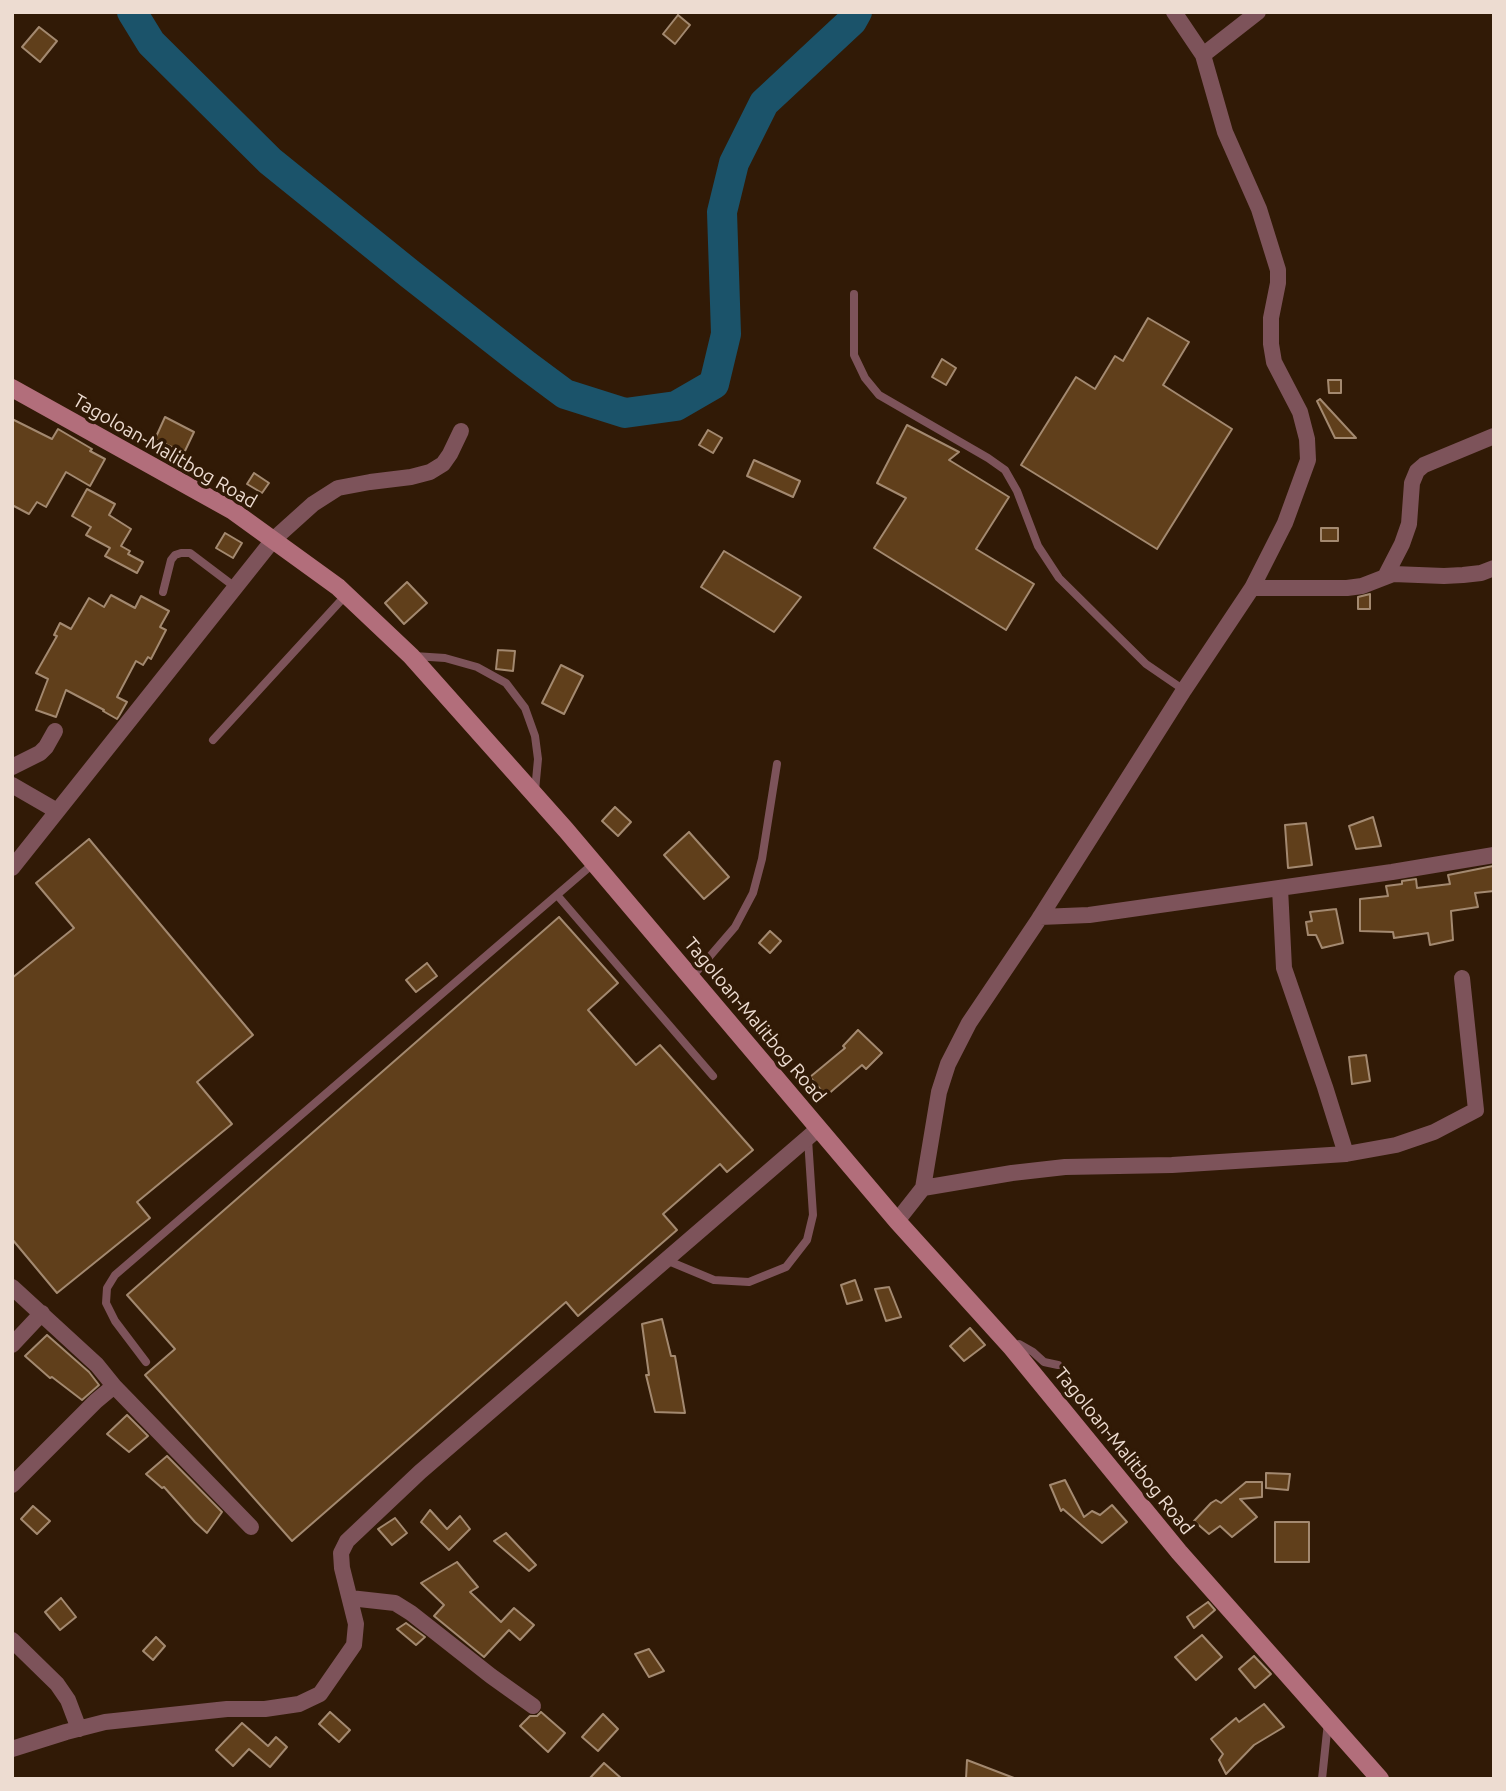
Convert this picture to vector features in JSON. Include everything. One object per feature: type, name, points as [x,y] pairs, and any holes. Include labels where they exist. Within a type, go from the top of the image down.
[{"type":"main road","name":"Tagoloan-Malitbog Road","points":[[12,388],[233,511],[346,595],[411,656],[692,977],[813,1133],[897,1220],[1012,1348],[1179,1552],[1380,1779]]},
{"type":"street","points":[[897,1220],[923,1188],[939,1092],[948,1064],[969,1023],[1252,588],[1284,523],[1307,460],[1307,439],[1300,412],[1274,362],[1271,318],[1278,270],[1259,209],[1225,132],[1203,54],[1174,12]]},
{"type":"street","points":[[1203,54],[1258,12]]},
{"type":"street","points":[[12,867],[273,540],[313,504],[338,488],[430,472],[443,464],[461,431]]},
{"type":"street","points":[[1385,575],[1402,544],[1409,524],[1412,483],[1417,471],[1424,465],[1494,436]]},
{"type":"street","points":[[1252,588],[1348,588],[1362,586],[1385,575],[1463,575],[1494,568]]},
{"type":"street","points":[[12,767],[40,753],[55,731]]},
{"type":"street","points":[[12,785],[57,811]]},
{"type":"street","points":[[1040,917],[1089,915],[1494,855]]},
{"type":"street","points":[[1280,888],[1284,968],[1346,1154]]},
{"type":"street","points":[[923,1188],[1065,1167],[1172,1165],[1346,1154],[1426,1135],[1476,1110],[1462,978]]},
{"type":"street","points":[[12,1749],[117,1721],[227,1709],[265,1709],[299,1704],[320,1694],[354,1644],[356,1624],[342,1568],[341,1553],[347,1541],[420,1472],[813,1133]]},
{"type":"street","points":[[12,1286],[97,1365],[114,1386],[251,1527]]},
{"type":"street","points":[[12,1345],[42,1313]]},
{"type":"street","points":[[12,1485],[114,1386]]},
{"type":"street","points":[[350,1598],[395,1603],[533,1706]]},
{"type":"street","points":[[12,1640],[57,1684],[68,1700],[79,1729]]},
{"type":"lane","points":[[854,293],[854,355],[865,378],[879,395],[1004,470],[1017,491],[1038,546],[1059,578],[1146,664],[1184,690]]},
{"type":"lane","points":[[163,592],[171,561],[175,555],[181,553],[190,553],[235,587]]},
{"type":"lane","points":[[213,740],[346,595]]},
{"type":"lane","points":[[411,656],[445,658],[477,667],[506,682],[525,708],[535,736],[538,759],[535,795]]},
{"type":"lane","points":[[692,977],[735,927],[752,893],[762,859],[777,764]]},
{"type":"lane","points":[[146,1362],[115,1321],[106,1303],[107,1287],[115,1275],[594,863]]},
{"type":"lane","points":[[557,895],[713,1076]]},
{"type":"lane","points":[[666,1260],[714,1280],[749,1282],[786,1267],[807,1240],[813,1215],[813,1133]]},
{"type":"lane","points":[[1012,1348],[1018,1344],[1045,1362],[1058,1365]]},
{"type":"lane","points":[[1322,1779],[1328,1719]]},
{"type":"building","points":[[678,15],[690,25],[675,44],[663,34]]},
{"type":"building","points":[[39,27],[57,41],[40,62],[22,47]]},
{"type":"building","points":[[1148,318],[1189,342],[1163,385],[1232,429],[1157,549],[1021,465],[1076,377],[1095,389],[1115,356],[1123,361]]},
{"type":"building","points":[[942,359],[956,368],[946,385],[932,377]]},
{"type":"building","points":[[1328,380],[1341,380],[1341,393],[1329,393]]},
{"type":"building","points":[[1320,399],[1356,438],[1335,438],[1317,401]]},
{"type":"building","points":[[165,417],[194,432],[184,453],[155,439]]},
{"type":"building","points":[[12,419],[52,439],[58,429],[105,459],[90,486],[66,472],[46,507],[37,502],[29,514],[12,505]]},
{"type":"building","points":[[907,425],[959,452],[949,460],[1009,497],[976,549],[1034,584],[1006,630],[874,548],[906,498],[877,483]]},
{"type":"building","points":[[708,430],[722,438],[713,453],[699,445]]},
{"type":"building","points":[[754,460],[800,481],[793,497],[747,476]]},
{"type":"building","points":[[254,473],[269,483],[262,493],[247,484]]},
{"type":"building","points":[[87,489],[115,504],[109,515],[131,529],[121,546],[130,551],[128,554],[143,562],[137,573],[105,556],[110,548],[86,535],[91,527],[72,516]]},
{"type":"building","points":[[1321,528],[1338,528],[1338,541],[1321,541]]},
{"type":"building","points":[[225,533],[242,543],[233,558],[216,548]]},
{"type":"building","points":[[724,551],[801,597],[774,632],[701,587]]},
{"type":"building","points":[[407,582],[427,603],[404,624],[385,603]]},
{"type":"building","points":[[1370,594],[1370,609],[1358,609],[1358,597]]},
{"type":"building","points":[[111,595],[135,608],[141,596],[169,611],[160,627],[166,630],[151,659],[148,657],[143,665],[136,661],[117,697],[127,702],[119,716],[117,719],[66,690],[56,717],[36,710],[48,679],[36,673],[57,636],[54,635],[60,623],[71,629],[89,598],[104,607]]},
{"type":"building","points":[[498,650],[515,651],[513,671],[496,669]]},
{"type":"building","points":[[561,665],[583,676],[564,714],[542,703]]},
{"type":"building","points":[[615,807],[631,822],[618,836],[602,821]]},
{"type":"building","points":[[1373,817],[1381,846],[1356,849],[1349,826]]},
{"type":"building","points":[[1306,823],[1312,865],[1288,868],[1285,825]]},
{"type":"building","points":[[689,832],[729,877],[704,899],[664,855]]},
{"type":"building","points":[[89,839],[253,1035],[197,1082],[232,1124],[137,1202],[150,1218],[57,1293],[12,1239],[12,978],[74,928],[36,883]]},
{"type":"building","points":[[1493,866],[1494,891],[1475,893],[1478,907],[1451,911],[1453,940],[1430,945],[1428,933],[1394,938],[1393,932],[1360,931],[1360,899],[1388,896],[1386,886],[1416,879],[1417,888],[1450,884],[1448,875]]},
{"type":"building","points":[[1336,909],[1343,943],[1322,948],[1316,935],[1308,935],[1306,922],[1312,921],[1310,912]]},
{"type":"building","points":[[559,917],[618,983],[588,1010],[636,1065],[660,1045],[753,1150],[727,1172],[720,1164],[663,1214],[677,1230],[578,1316],[566,1302],[292,1541],[145,1375],[175,1349],[127,1295]]},
{"type":"building","points":[[770,931],[781,941],[770,953],[759,943]]},
{"type":"building","points":[[427,963],[437,976],[416,992],[406,980]]},
{"type":"building","points":[[858,1030],[882,1053],[866,1069],[862,1065],[826,1096],[810,1077],[845,1048],[843,1046]]},
{"type":"building","points":[[1366,1055],[1370,1081],[1352,1084],[1349,1057]]},
{"type":"building","points":[[855,1280],[862,1300],[847,1304],[841,1285]]},
{"type":"building","points":[[889,1287],[901,1317],[886,1321],[875,1289]]},
{"type":"building","points":[[662,1319],[671,1356],[675,1356],[685,1413],[655,1412],[646,1375],[649,1375],[642,1324]]},
{"type":"building","points":[[970,1328],[985,1345],[964,1361],[950,1346]]},
{"type":"building","points":[[47,1335],[89,1372],[99,1385],[82,1400],[50,1378],[25,1356]]},
{"type":"building","points":[[127,1415],[148,1436],[129,1452],[107,1434]]},
{"type":"building","points":[[167,1456],[222,1512],[207,1533],[164,1487],[146,1474]]},
{"type":"building","points":[[1266,1473],[1290,1474],[1288,1490],[1266,1488]]},
{"type":"building","points":[[1065,1480],[1084,1517],[1092,1511],[1100,1515],[1112,1505],[1127,1522],[1102,1543],[1063,1509],[1061,1511],[1050,1485]]},
{"type":"building","points":[[1246,1482],[1262,1482],[1262,1497],[1240,1499],[1257,1517],[1232,1537],[1220,1526],[1209,1534],[1194,1521],[1211,1503],[1216,1500],[1221,1503]]},
{"type":"building","points":[[33,1506],[50,1521],[37,1534],[21,1519]]},
{"type":"building","points":[[430,1510],[447,1529],[460,1516],[470,1529],[449,1550],[421,1522]]},
{"type":"building","points":[[395,1518],[407,1533],[392,1545],[378,1529]]},
{"type":"building","points":[[1275,1522],[1309,1522],[1309,1562],[1275,1562]]},
{"type":"building","points":[[506,1533],[536,1565],[529,1571],[494,1541]]},
{"type":"building","points":[[457,1562],[478,1587],[470,1592],[501,1622],[514,1608],[534,1625],[520,1640],[509,1630],[484,1657],[434,1616],[444,1605],[421,1583]]},
{"type":"building","points":[[61,1598],[76,1617],[60,1630],[45,1612]]},
{"type":"building","points":[[1208,1602],[1215,1610],[1194,1628],[1187,1617]]},
{"type":"building","points":[[406,1623],[425,1637],[416,1645],[397,1629]]},
{"type":"building","points":[[1202,1635],[1222,1657],[1196,1680],[1175,1657]]},
{"type":"building","points":[[156,1637],[165,1646],[153,1660],[143,1651]]},
{"type":"building","points":[[649,1649],[664,1671],[649,1677],[635,1654]]},
{"type":"building","points":[[1254,1656],[1271,1674],[1255,1688],[1239,1669]]},
{"type":"building","points":[[1264,1704],[1284,1727],[1254,1745],[1226,1774],[1219,1760],[1223,1754],[1211,1739],[1236,1718],[1239,1722]]},
{"type":"building","points":[[330,1712],[350,1730],[339,1742],[319,1724]]},
{"type":"building","points":[[541,1712],[565,1733],[548,1752],[520,1726],[530,1716],[537,1716]]},
{"type":"building","points":[[603,1714],[618,1729],[598,1751],[582,1737]]},
{"type":"building","points":[[242,1723],[268,1746],[276,1737],[287,1747],[270,1767],[249,1749],[233,1766],[216,1750]]},
{"type":"building","points":[[967,1760],[1014,1778],[966,1779]]},
{"type":"building","points":[[604,1763],[622,1779],[589,1779]]},
{"type":"waterway","points":[[132,12],[151,43],[270,161],[565,394],[625,413],[676,406],[714,384],[726,334],[722,212],[734,163],[764,103],[852,21],[857,12]]}]
